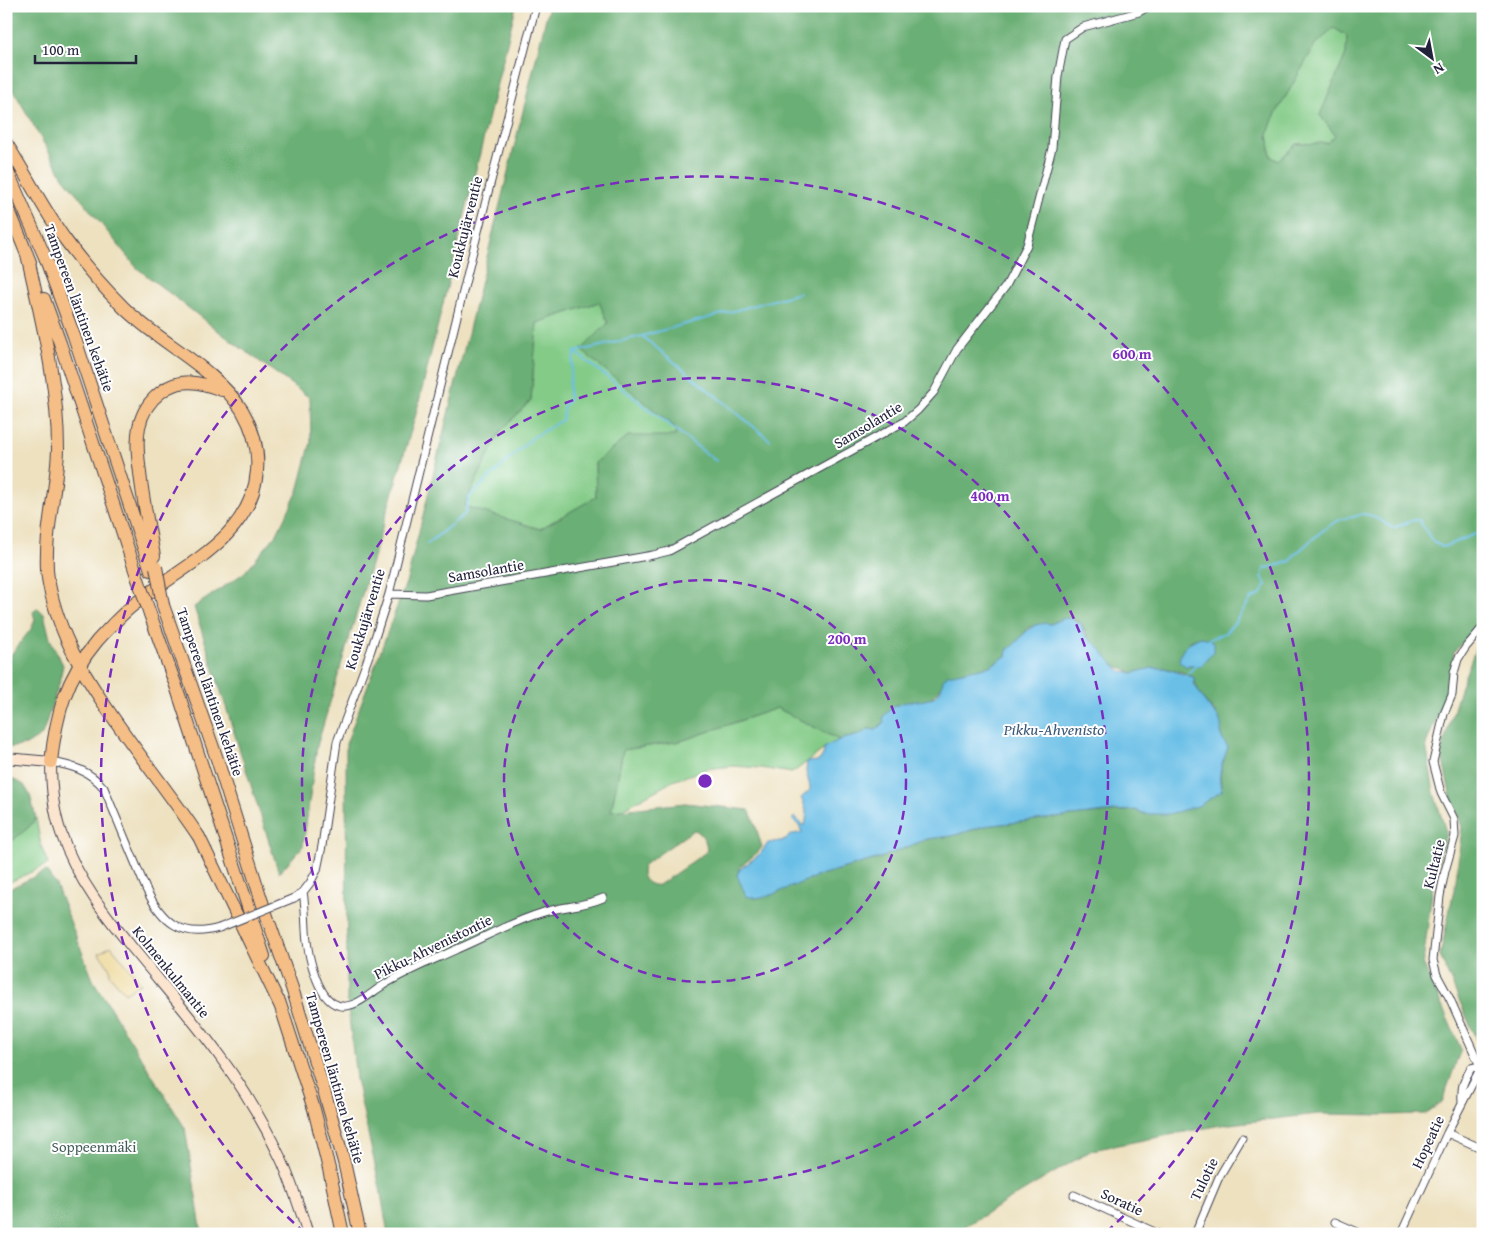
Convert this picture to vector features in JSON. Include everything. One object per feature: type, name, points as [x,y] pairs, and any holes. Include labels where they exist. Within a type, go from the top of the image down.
[{"type":"highway","points":[[6,143],[51,218],[86,266],[125,309],[227,391],[247,420],[257,448],[255,484],[245,511],[232,528],[209,550],[131,606],[97,642],[79,666],[60,707],[50,762]]},
{"type":"highway","name":"Tampereen läntinen kehätie","points":[[6,168],[45,257],[74,336],[154,568],[163,605],[218,759],[262,902],[292,988],[325,1094],[344,1162],[360,1234]]},
{"type":"highway","name":"Tampereen läntinen kehätie","points":[[6,202],[60,343],[138,579],[176,686],[281,1007],[314,1109],[343,1234]]},
{"type":"highway","points":[[27,254],[46,337],[56,403],[58,450],[47,568],[58,618],[79,666],[120,730],[199,837],[281,1007]]},
{"type":"highway","points":[[154,568],[138,457],[139,427],[143,416],[151,401],[177,383],[196,382],[227,391]]},
{"type":"street","name":"Koukkujärventie","points":[[50,762],[84,771],[97,779],[104,788],[152,901],[163,916],[176,925],[193,932],[205,932],[219,928],[294,898],[310,884],[317,870],[322,846],[337,742],[371,650],[389,594],[473,251],[536,6]]},
{"type":"street","name":"Samsolantie","points":[[389,594],[426,595],[669,551],[904,422],[934,392],[957,348],[1006,286],[1027,245],[1052,148],[1058,76],[1065,39],[1083,27],[1139,12],[1149,6]]},
{"type":"street","name":"Kultatie","points":[[1462,1102],[1462,1083],[1471,1068],[1482,1065],[1450,999],[1436,975],[1433,960],[1444,871],[1455,836],[1454,819],[1441,793],[1433,762],[1444,714],[1452,694],[1454,673],[1458,659],[1483,627]]},
{"type":"street","points":[[6,758],[50,762]]},
{"type":"street","name":"Kolmenkulmantie","points":[[50,762],[54,808],[61,832],[81,876],[109,920],[177,1002],[235,1077],[282,1160],[308,1234]]},
{"type":"street","name":"Pikku-Ahvenistontie","points":[[303,892],[307,940],[314,969],[324,994],[331,1002],[341,1007],[364,999],[388,982],[542,912],[591,904],[603,898]]},
{"type":"street","name":"Hopeatie","points":[[1401,1234],[1462,1102]]},
{"type":"street","points":[[1447,1133],[1483,1149]]},
{"type":"street","name":"Tulotie","points":[[1195,1234],[1218,1177],[1242,1138]]},
{"type":"street","name":"Soratie","points":[[1074,1195],[1159,1234]]},
{"type":"street","points":[[1335,1222],[1362,1234]]},
{"type":"green space","points":[[6,6],[516,6],[416,414],[317,746],[303,846],[279,873],[194,607],[244,573],[277,534],[298,491],[311,442],[310,398],[230,340],[137,268],[63,177],[6,77]]},
{"type":"green space","points":[[549,6],[1483,6],[1483,618],[1454,652],[1448,690],[1426,744],[1434,793],[1446,832],[1433,884],[1423,963],[1461,1049],[1442,1102],[1425,1114],[1318,1114],[1221,1125],[1092,1150],[952,1234],[388,1234],[356,1079],[347,999],[346,744],[407,580]],"holes":[[[1334,28],[1347,36],[1346,54],[1320,115],[1335,135],[1328,143],[1296,144],[1278,161],[1271,157],[1268,134],[1273,119],[1315,45]],[[599,302],[608,323],[581,350],[676,428],[675,436],[628,436],[595,463],[596,497],[540,529],[464,506],[500,432],[531,400],[537,323]],[[1071,618],[1081,623],[1090,641],[1114,665],[1132,673],[1152,668],[1164,668],[1182,672],[1193,677],[1200,695],[1216,714],[1220,722],[1221,739],[1228,747],[1222,764],[1222,791],[1145,814],[1136,810],[1078,815],[984,826],[952,836],[927,839],[880,858],[820,875],[769,895],[755,898],[737,875],[740,867],[762,847],[749,810],[685,803],[611,811],[623,750],[681,741],[777,708],[839,740],[860,735],[869,729],[876,730],[896,705],[928,699],[934,696],[942,684],[970,671],[990,666],[1006,656],[1007,650],[1015,645],[1029,627],[1051,624],[1061,619]],[[1201,637],[1214,651],[1201,666],[1185,666],[1186,646],[1190,641]],[[692,831],[698,832],[706,843],[706,852],[659,885],[651,884],[644,879],[642,872],[645,864]]]},
{"type":"green space","points":[[1334,28],[1347,36],[1346,54],[1320,115],[1335,135],[1328,143],[1296,144],[1279,161],[1271,157],[1268,134],[1273,119],[1315,45]]},
{"type":"green space","points":[[599,302],[609,323],[582,350],[676,428],[675,436],[595,463],[596,497],[540,529],[463,506],[500,432],[531,400],[537,323]]},
{"type":"green space","points":[[38,608],[44,614],[50,639],[63,665],[59,684],[42,735],[26,745],[6,748],[6,661],[31,629],[35,620],[33,612]]},
{"type":"green space","points":[[1483,639],[1483,1048],[1480,1048],[1440,956],[1456,880],[1462,827],[1450,793],[1441,752],[1461,686],[1477,645]]},
{"type":"green space","points":[[777,708],[839,740],[792,773],[733,766],[706,769],[673,781],[619,811],[611,812],[623,750],[681,741]]},
{"type":"green space","points":[[12,779],[24,785],[30,795],[36,818],[30,826],[6,846],[6,780]]},
{"type":"green space","points":[[36,818],[41,846],[48,864],[6,884],[6,846],[30,826]]},
{"type":"green space","name":"Soppeenmäki","points":[[46,871],[56,885],[93,980],[185,1128],[201,1228],[205,1234],[6,1234],[6,892]]},
{"type":"sand","points":[[111,946],[141,983],[125,993],[110,975],[110,969],[99,953]]},
{"type":"water","name":"Pikku-Ahvenisto","points":[[1071,618],[1077,623],[1081,623],[1084,633],[1122,672],[1132,673],[1152,668],[1164,668],[1193,677],[1194,684],[1203,699],[1219,719],[1221,736],[1228,747],[1220,774],[1222,791],[1198,806],[1169,814],[1145,814],[1136,810],[1115,811],[984,826],[952,836],[927,839],[880,858],[820,875],[769,896],[755,898],[746,896],[737,875],[740,869],[760,854],[768,843],[786,840],[790,835],[802,832],[792,819],[795,817],[802,825],[805,825],[806,811],[801,798],[810,790],[806,771],[807,762],[819,761],[825,747],[839,740],[860,735],[869,729],[876,730],[884,722],[883,717],[895,706],[931,698],[937,694],[943,679],[948,675],[990,666],[1006,656],[1007,650],[1026,631],[1036,625],[1051,624],[1061,619]]},
{"type":"water","points":[[1201,637],[1210,639],[1214,643],[1214,651],[1201,666],[1185,666],[1179,661],[1182,652],[1189,643]]},
{"type":"waterway","points":[[575,352],[642,336],[799,293]]},
{"type":"waterway","points":[[642,336],[770,440]]},
{"type":"waterway","points":[[575,352],[716,461]]},
{"type":"waterway","points":[[427,544],[465,514],[469,497],[532,438],[562,420],[564,405],[569,401],[570,376],[575,352]]},
{"type":"waterway","points":[[1210,639],[1225,633],[1251,599],[1260,595],[1266,585],[1262,577],[1264,569],[1291,561],[1294,555],[1337,521],[1367,514],[1393,528],[1419,520],[1433,542],[1443,547],[1483,531]]},
{"type":"waterway","points":[[1187,675],[1195,666]]}]
